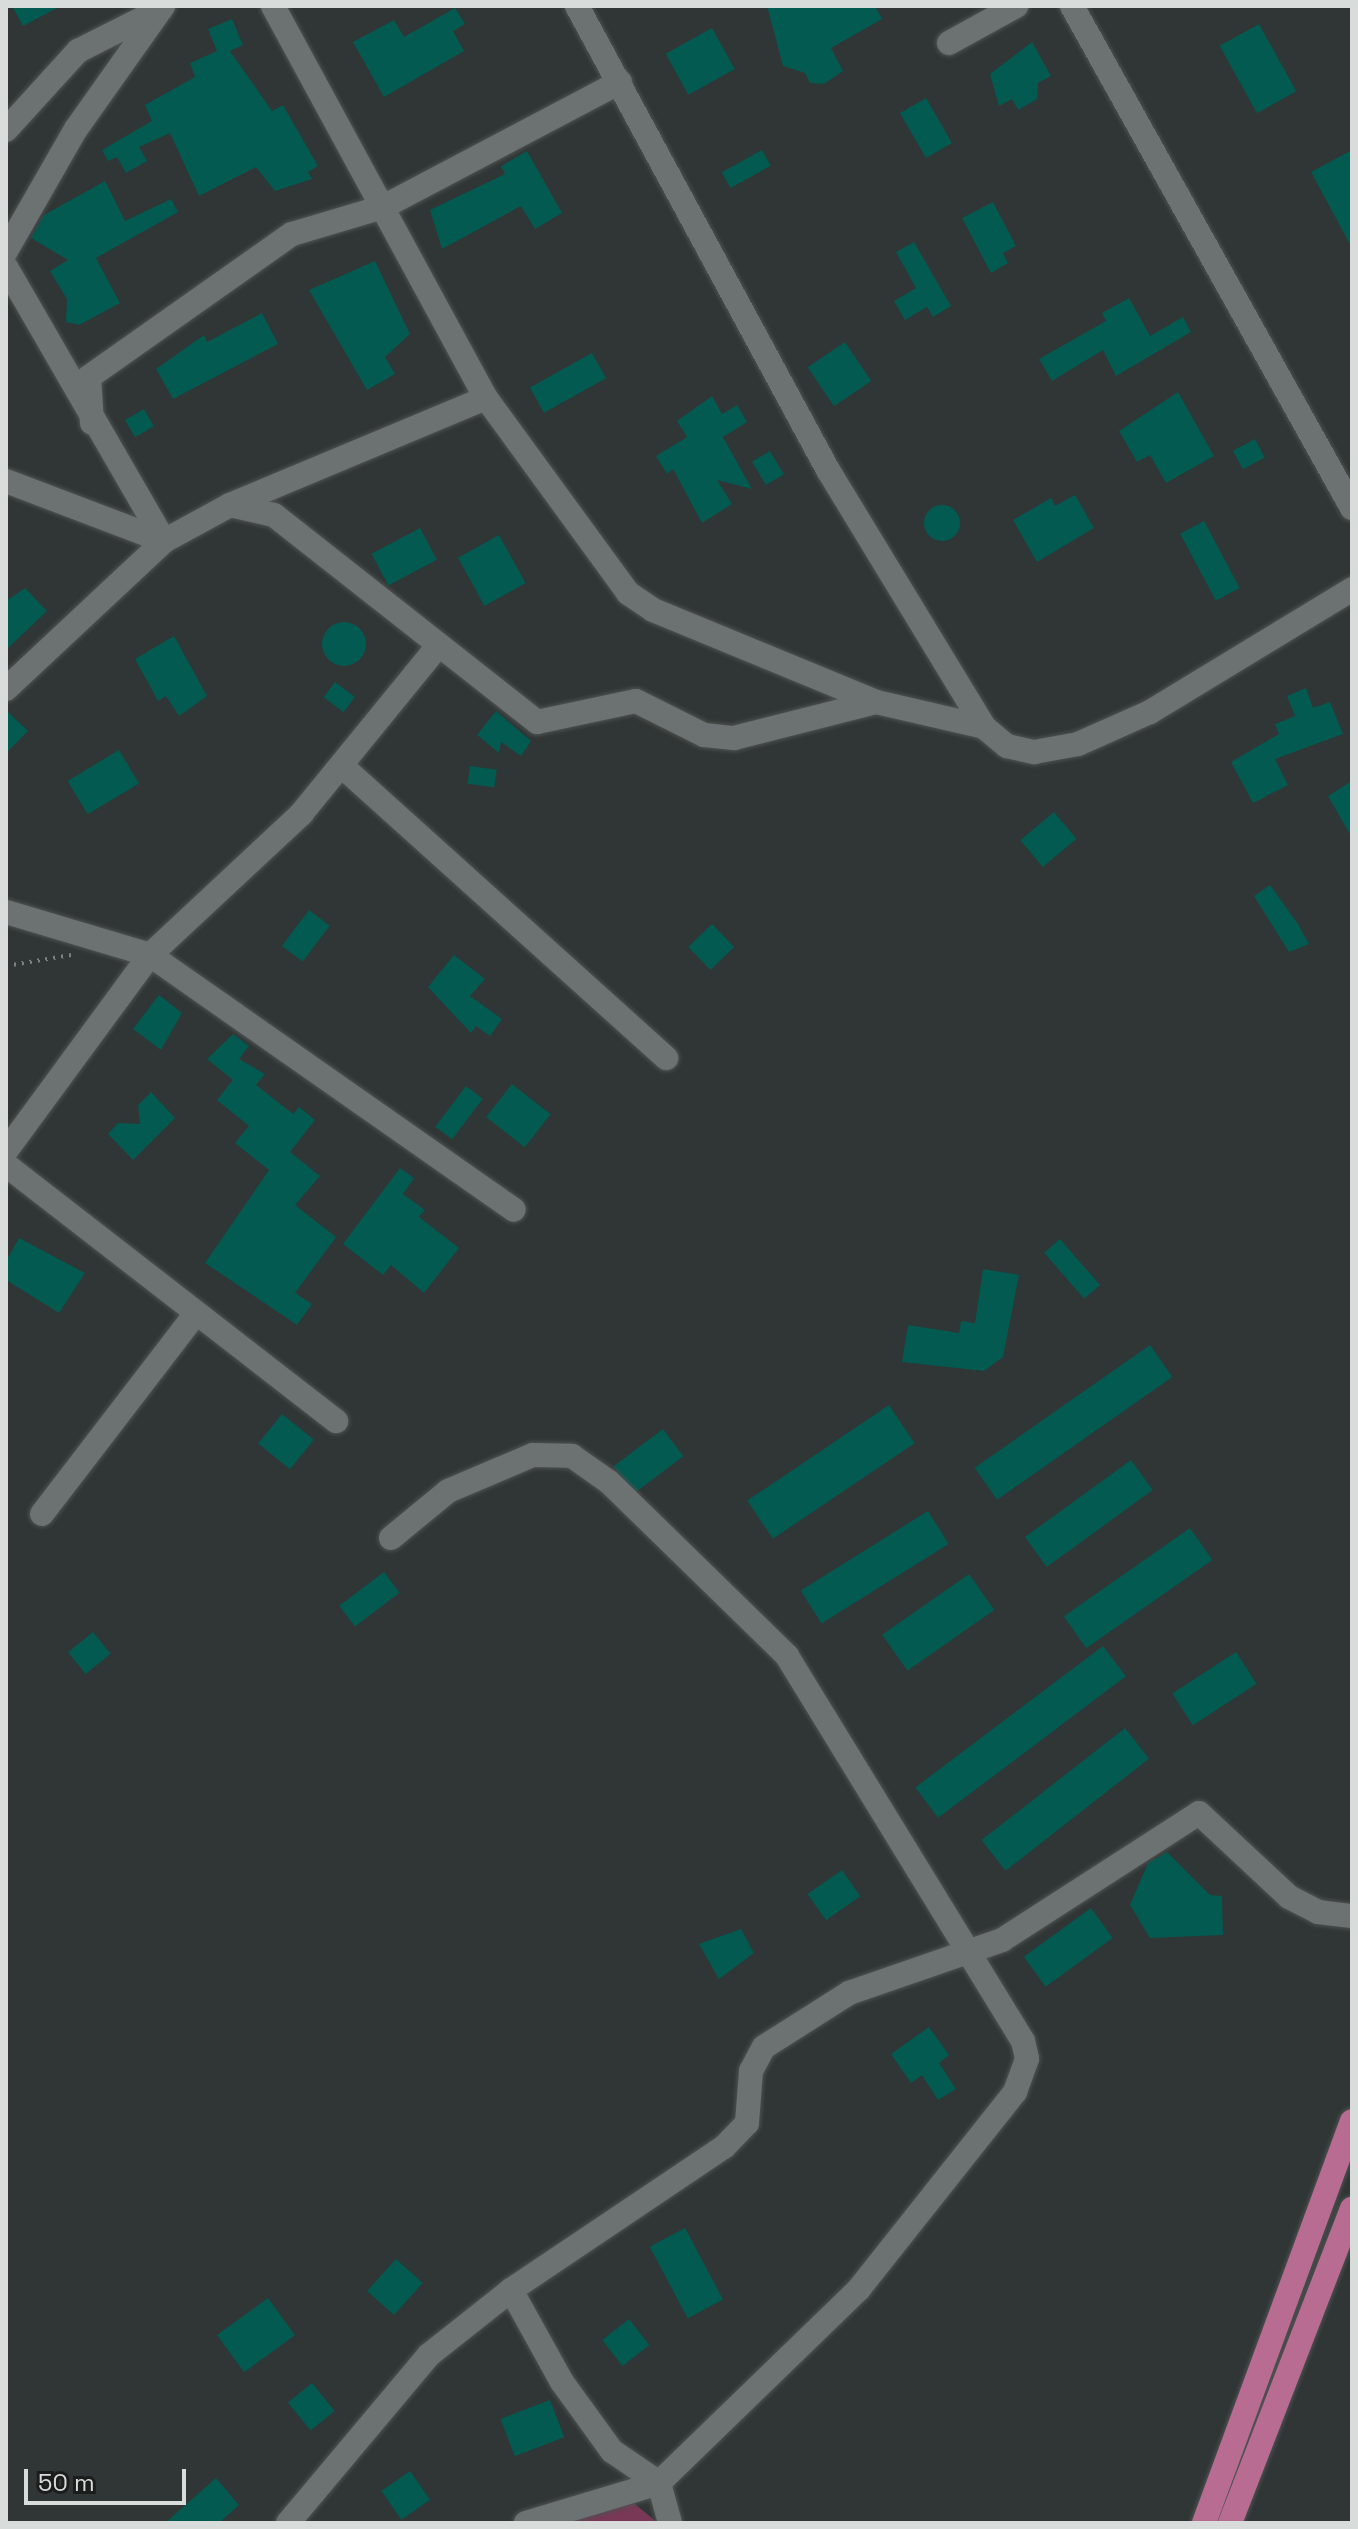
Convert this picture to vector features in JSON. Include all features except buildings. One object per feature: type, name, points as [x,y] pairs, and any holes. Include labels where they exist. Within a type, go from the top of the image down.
[{"type":"main road","points":[[1204,2523],[1352,2121]]},
{"type":"main road","points":[[1230,2523],[1352,2209]]},
{"type":"street","points":[[273,6],[486,398],[628,593],[653,610],[876,702],[984,727]]},
{"type":"street","points":[[577,6],[828,470],[984,727],[1007,746],[1034,752],[1078,744],[1150,712],[1352,589]]},
{"type":"street","points":[[949,43],[1016,6]]},
{"type":"street","points":[[1072,6],[1352,508]]},
{"type":"street","points":[[6,130],[78,51],[159,9]]},
{"type":"street","points":[[6,251],[159,9]]},
{"type":"street","points":[[92,423],[89,377],[292,234],[383,207],[620,82]]},
{"type":"street","points":[[6,267],[92,423],[164,541]]},
{"type":"street","points":[[6,689],[164,541],[230,505],[486,398]]},
{"type":"street","points":[[6,481],[164,541]]},
{"type":"street","points":[[230,505],[274,515],[439,645],[550,725],[636,701],[704,735],[734,738],[876,702]]},
{"type":"street","points":[[6,1151],[150,955],[343,767],[439,645]]},
{"type":"street","points":[[343,767],[666,1058]]},
{"type":"street","points":[[6,912],[150,955],[514,1210]]},
{"type":"street","points":[[6,1165],[336,1421]]},
{"type":"street","points":[[42,1514],[196,1313]]},
{"type":"street","points":[[391,1538],[448,1491],[533,1455],[572,1456],[609,1482],[787,1656],[1023,2041],[1027,2059],[1015,2092],[859,2289],[659,2483],[526,2523]]},
{"type":"street","points":[[288,2523],[429,2355],[511,2290],[724,2147],[747,2123],[751,2071],[764,2047],[789,2027],[849,1993],[970,1956],[1199,1813],[1289,1897],[1318,1912],[1352,1916]]},
{"type":"street","points":[[511,2290],[562,2382],[612,2451],[659,2483],[670,2523]]},
{"type":"shaded area","points":[[630,2500],[658,2523],[571,2523],[609,2505]]}]
